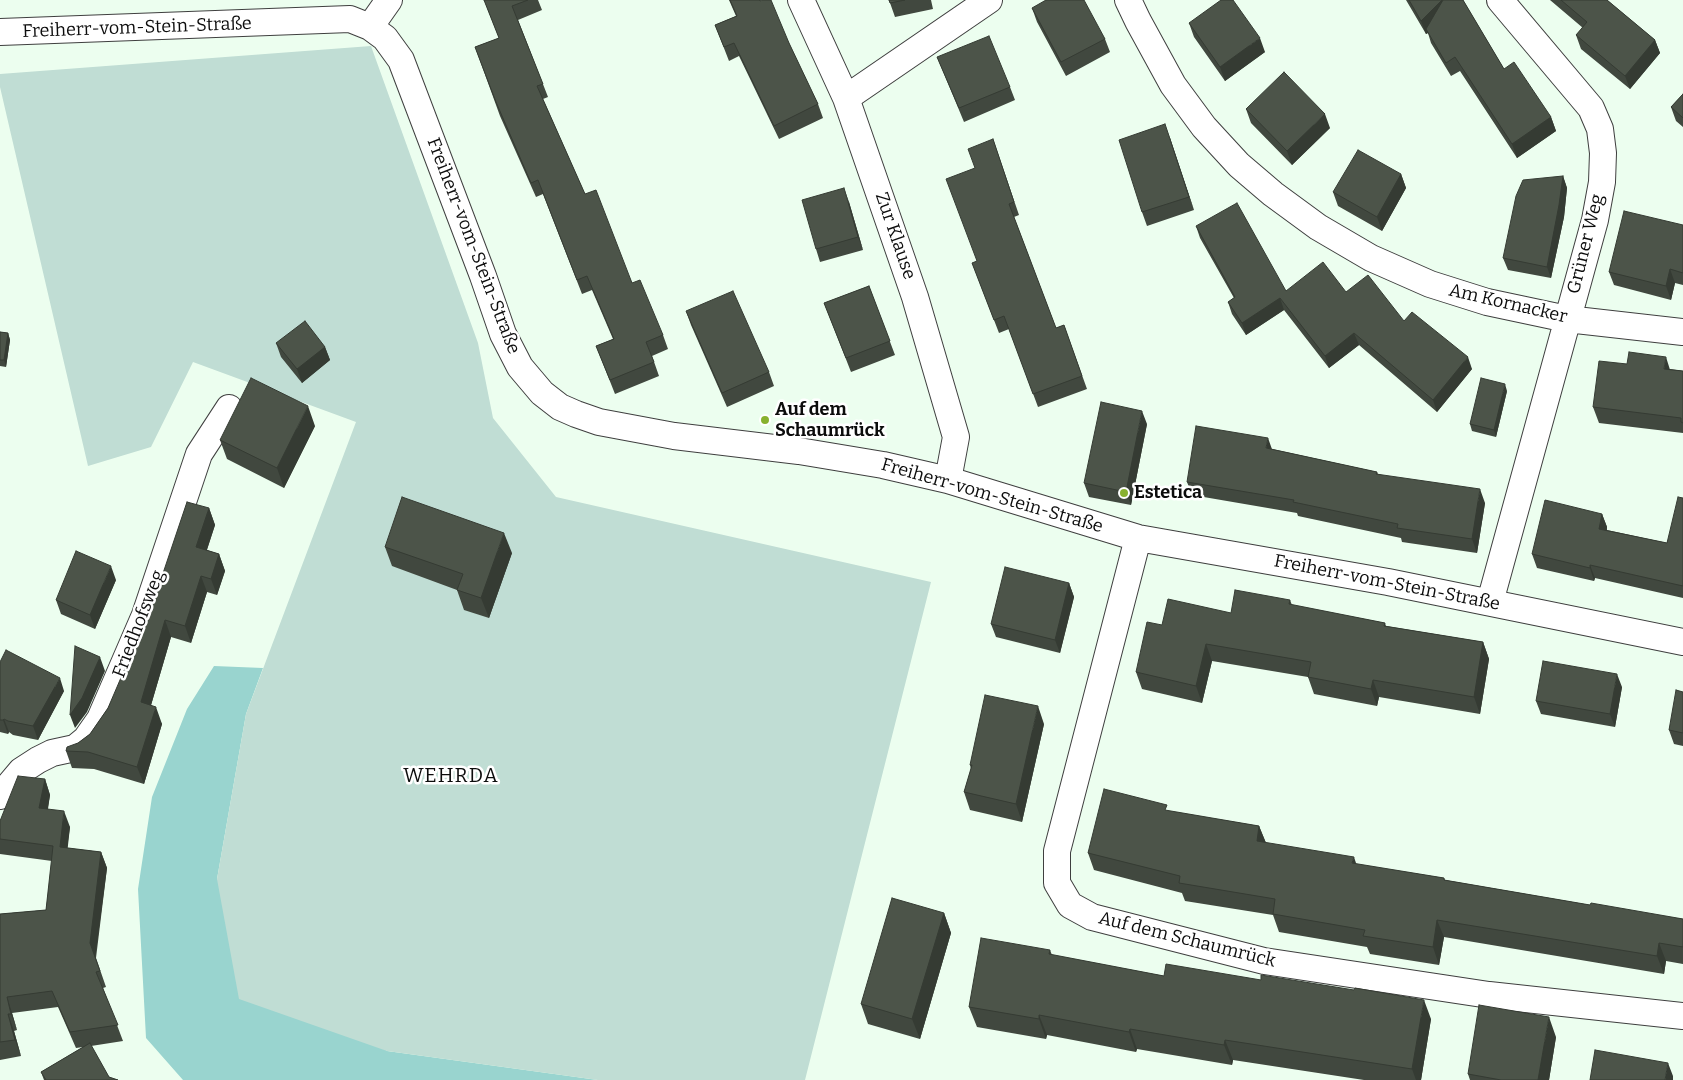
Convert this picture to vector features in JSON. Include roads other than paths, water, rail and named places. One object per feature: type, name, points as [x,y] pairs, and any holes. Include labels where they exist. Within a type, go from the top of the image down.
[{"type":"street","points":[[370,27],[389,0]]},
{"type":"street","name":"Zur Klause","points":[[801,0],[846,98],[916,297],[956,437],[948,480]]},
{"type":"street","points":[[846,98],[989,0]]},
{"type":"street","name":"Am Kornacker","points":[[1128,0],[1173,85],[1204,127],[1239,165],[1273,194],[1318,227],[1371,258],[1430,284],[1487,302],[1567,318],[1683,332]]},
{"type":"street","name":"Grüner Weg","points":[[1490,602],[1595,220],[1602,182],[1603,152],[1600,129],[1592,108],[1500,0]]},
{"type":"street","name":"Freiherr-vom-Stein-Straße","points":[[0,32],[350,19],[370,27],[385,38],[401,60],[503,334],[520,367],[542,393],[560,407],[598,422],[689,439],[758,445],[884,465],[948,480],[1138,538],[1388,582],[1683,642]]},
{"type":"street","name":"Friedhofsweg","points":[[0,796],[21,771],[52,753],[75,748],[86,739],[100,720],[145,615],[199,454],[229,408]]},
{"type":"street","name":"Auf dem Schaumrück","points":[[1138,538],[1057,851],[1057,883],[1070,905],[1092,917],[1264,961],[1489,994],[1683,1016]]},
{"type":"place","name":"Auf dem Schaumrück","points":[[765,420]]},
{"type":"place","name":"Estetica","points":[[1124,493]]},
{"type":"district","name":"WEHRDA","points":[[451,776]]}]
